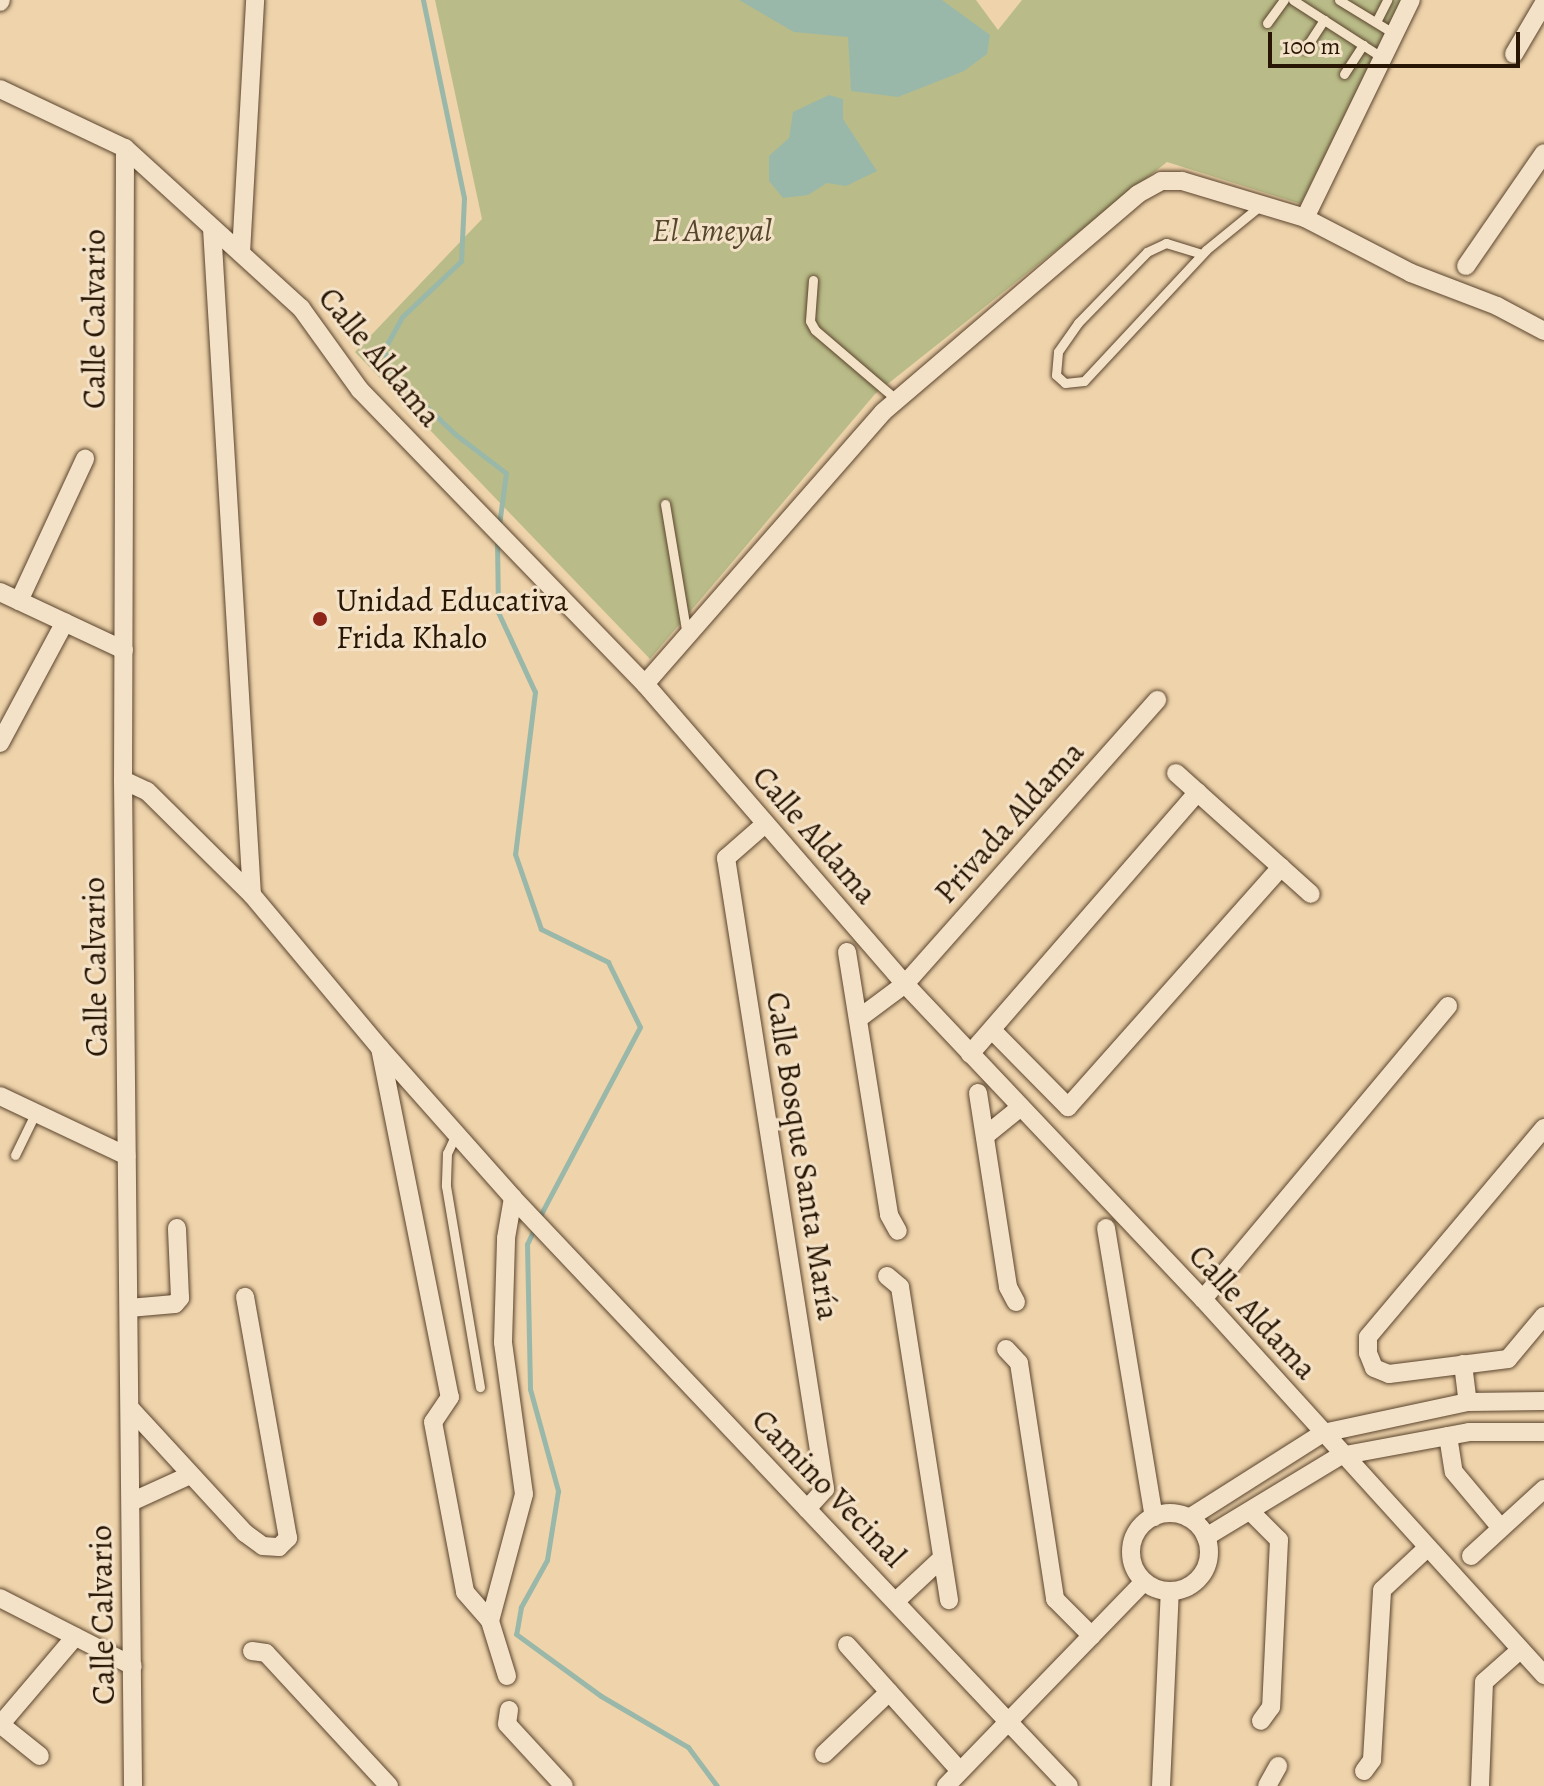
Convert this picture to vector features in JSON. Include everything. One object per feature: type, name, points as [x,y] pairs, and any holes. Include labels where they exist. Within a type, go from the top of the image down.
[{"type":"street","points":[[241,253],[255,0]]},
{"type":"street","points":[[1305,218],[1411,0]]},
{"type":"street","points":[[1514,54],[1544,3]]},
{"type":"street","name":"Calle Aldama","points":[[0,89],[125,148],[301,308],[360,390],[645,684],[905,984],[981,1043],[1021,1107],[1206,1295],[1420,1554],[1513,1655],[1544,1675]]},
{"type":"street","name":"Calle Calvario","points":[[125,148],[123,780],[133,1786]]},
{"type":"street","points":[[1466,266],[1544,153]]},
{"type":"street","points":[[645,684],[897,400],[1138,194],[1161,181],[1182,181],[1305,218],[1411,273],[1497,306],[1544,331]]},
{"type":"street","points":[[212,228],[252,895]]},
{"type":"street","points":[[19,601],[85,459]]},
{"type":"street","points":[[0,592],[124,650]]},
{"type":"street","points":[[0,743],[65,622]]},
{"type":"street","name":"Privada Aldama","points":[[858,1019],[905,984],[1157,700]]},
{"type":"street","points":[[1176,773],[1311,894]]},
{"type":"street","points":[[123,780],[147,791],[252,895],[380,1048],[513,1198],[506,1238],[503,1342],[524,1494],[490,1621]]},
{"type":"street","points":[[1198,792],[981,1043],[1068,1107],[1281,867]]},
{"type":"street","name":"Calle Bosque Santa María","points":[[765,824],[726,858],[825,1489],[807,1509]]},
{"type":"street","points":[[847,952],[889,1215],[898,1231]]},
{"type":"street","points":[[1206,1295],[1448,1006]]},
{"type":"street","points":[[380,1048],[450,1397],[433,1422],[465,1592],[490,1621],[507,1676]]},
{"type":"street","points":[[978,1093],[1008,1287],[1016,1302]]},
{"type":"street","points":[[0,1096],[127,1156]]},
{"type":"street","points":[[985,1136],[1021,1107]]},
{"type":"street","points":[[1544,1128],[1368,1337],[1374,1368],[1389,1374],[1508,1359],[1544,1316]]},
{"type":"street","name":"Camino Vecinal","points":[[513,1198],[1069,1786]]},
{"type":"street","points":[[129,1308],[175,1304],[180,1298],[177,1228]]},
{"type":"street","points":[[1106,1228],[1151,1509],[1133,1539],[1131,1555],[1144,1582],[1170,1597]]},
{"type":"street","points":[[887,1276],[900,1287],[949,1600]]},
{"type":"street","points":[[130,1408],[188,1476],[263,1546],[279,1547],[288,1538],[245,1297]]},
{"type":"street","points":[[1006,1349],[1019,1363],[1055,1599],[1092,1636]]},
{"type":"street","points":[[1463,1364],[1468,1402]]},
{"type":"street","points":[[1189,1518],[1323,1433],[1468,1402],[1539,1400],[1540,1431],[1448,1436],[1340,1456],[1256,1517],[1206,1537]]},
{"type":"street","points":[[1448,1436],[1454,1472],[1501,1528]]},
{"type":"street","points":[[131,1502],[188,1476]]},
{"type":"street","points":[[1471,1556],[1544,1489]]},
{"type":"street","points":[[1151,1509],[1189,1518],[1206,1537],[1202,1574],[1170,1597]]},
{"type":"street","points":[[1256,1517],[1279,1540],[1271,1707],[1261,1721]]},
{"type":"street","points":[[1364,1771],[1372,1760],[1382,1590],[1420,1554]]},
{"type":"street","points":[[896,1601],[942,1558]]},
{"type":"street","points":[[946,1786],[1144,1582]]},
{"type":"street","points":[[1161,1786],[1170,1597]]},
{"type":"street","points":[[0,1598],[133,1666]]},
{"type":"street","points":[[40,1756],[0,1725],[75,1637]]},
{"type":"street","points":[[847,1645],[960,1771]]},
{"type":"street","points":[[252,1651],[266,1653],[389,1786]]},
{"type":"street","points":[[1480,1786],[1484,1682],[1513,1655]]},
{"type":"street","points":[[824,1754],[889,1692]]},
{"type":"street","points":[[509,1710],[507,1724],[564,1786]]},
{"type":"street","points":[[1267,1786],[1278,1766]]},
{"type":"lane","points":[[1267,23],[1284,0]]},
{"type":"lane","points":[[1293,0],[1383,58]]},
{"type":"lane","points":[[1339,0],[1395,34]]},
{"type":"lane","points":[[1376,22],[1387,0]]},
{"type":"lane","points":[[1305,49],[1324,20]]},
{"type":"lane","points":[[1344,74],[1363,45]]},
{"type":"lane","points":[[1202,254],[1166,243],[1147,252],[1078,323],[1058,352],[1056,375],[1065,383],[1084,381],[1202,254],[1261,205]]},
{"type":"lane","points":[[813,280],[810,321],[815,330],[897,400]]},
{"type":"lane","points":[[665,504],[687,636]]},
{"type":"lane","points":[[15,1155],[36,1112]]},
{"type":"lane","points":[[456,1134],[447,1153],[446,1186],[480,1387]]},
{"type":"green space","name":"El Ameyal","points":[[435,0],[976,0],[998,30],[1022,0],[1401,0],[1301,204],[1167,162],[875,394],[650,659],[355,352],[482,219]]},
{"type":"shaded area","points":[[739,0],[942,0],[990,35],[987,54],[964,71],[898,97],[851,91],[848,37],[794,32]]},
{"type":"shaded area","points":[[829,95],[843,99],[843,119],[877,171],[846,186],[827,183],[808,195],[783,198],[769,181],[769,156],[789,138],[793,112]]},
{"type":"waterway","points":[[423,0],[464,198],[461,261],[402,317],[384,350],[392,374],[455,434],[506,473],[499,525]]},
{"type":"waterway","points":[[497,539],[498,612],[535,692],[515,854],[541,929],[608,962],[640,1027],[539,1218]]},
{"type":"waterway","points":[[535,1227],[527,1244],[530,1389],[558,1491],[547,1560],[521,1607],[516,1634],[601,1696],[688,1747],[717,1786]]},
{"type":"place","name":"Unidad Educativa Frida Khalo","points":[[320,619]]}]
